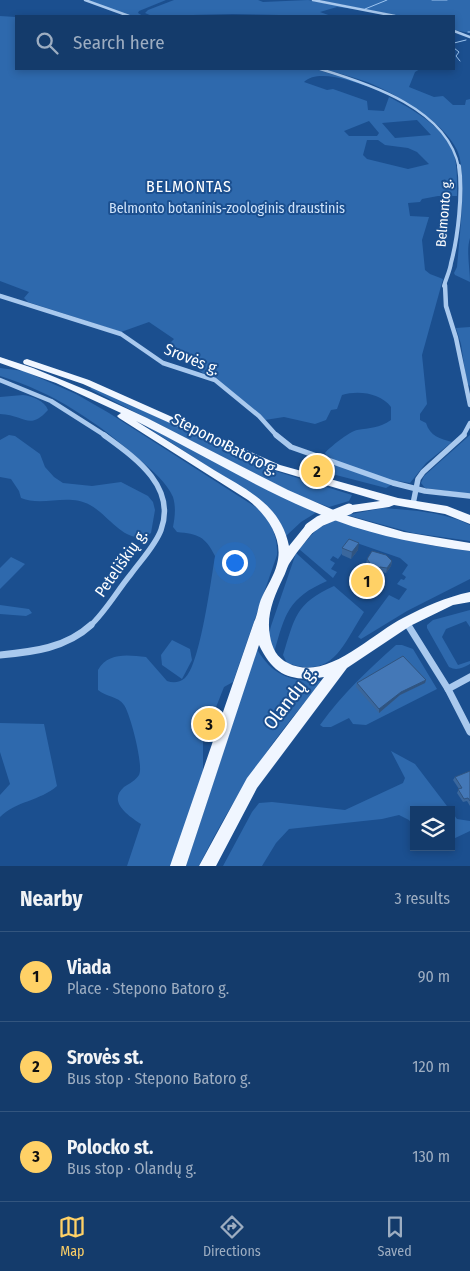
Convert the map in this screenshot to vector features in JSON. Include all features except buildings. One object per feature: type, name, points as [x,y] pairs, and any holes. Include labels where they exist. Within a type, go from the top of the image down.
[{"type":"main road","name":"Stepono Batoro g.","points":[[0,354],[86,382],[276,467],[398,502]]},
{"type":"main road","name":"Stepono Batoro g.","points":[[0,360],[81,390],[266,484],[341,518],[406,537],[470,546]]},
{"type":"main road","points":[[81,390],[257,502],[278,526],[284,561]]},
{"type":"main road","points":[[178,866],[264,610],[284,561],[310,528],[320,521],[349,509],[369,504],[398,502],[470,514]]},
{"type":"main road","points":[[446,510],[470,520]]},
{"type":"main road","points":[[451,601],[470,590]]},
{"type":"main road","points":[[451,601],[470,597]]},
{"type":"main road","name":"Olandų g.","points":[[207,866],[252,783],[342,664],[406,622],[451,601]]},
{"type":"main road","points":[[264,610],[263,638],[266,648],[271,658],[285,670],[308,675],[328,672],[342,664]]},
{"type":"street","points":[[85,0],[126,15]]},
{"type":"street","points":[[313,0],[390,15]]},
{"type":"street","points":[[455,31],[470,37]]},
{"type":"street","name":"Belmonto g.","points":[[323,70],[366,83],[405,104],[436,126],[454,148],[460,191],[451,264],[445,283],[444,294],[456,339],[463,383],[470,405]]},
{"type":"street","name":"Srovės g.","points":[[0,296],[121,334],[163,363],[203,375],[222,385],[259,416],[284,443],[291,447],[390,482],[470,496]]},
{"type":"street","name":"Peteliškių g.","points":[[0,380],[13,384],[83,419],[102,432],[152,475],[163,502],[163,524],[160,534],[106,608],[83,633],[53,647],[36,652],[0,655]]},
{"type":"street","points":[[413,504],[418,478],[422,472],[463,436],[470,423]]},
{"type":"street","points":[[406,622],[448,689],[470,732]]},
{"type":"street","points":[[448,689],[470,677]]},
{"type":"green space","points":[[87,0],[166,0],[139,11],[138,13],[141,15],[127,15]]},
{"type":"green space","points":[[174,0],[258,0],[263,2],[308,0],[364,10],[337,7],[320,12],[328,15],[150,15],[145,13],[148,10]]},
{"type":"green space","points":[[319,0],[470,0],[470,33],[455,30],[455,15],[394,15]]},
{"type":"green space","name":"Belmonto botaninis-zoologinis draustinis","points":[[0,16],[15,17],[15,70],[318,70],[364,84],[372,88],[327,76],[310,78],[304,82],[327,90],[333,89],[367,101],[368,110],[384,111],[389,97],[416,112],[441,132],[454,154],[457,172],[457,196],[438,196],[422,199],[420,202],[408,203],[410,216],[429,217],[422,240],[425,270],[443,279],[422,355],[427,404],[420,414],[420,420],[426,423],[430,431],[436,436],[452,442],[426,463],[410,483],[398,481],[386,488],[332,474],[325,453],[354,431],[378,426],[391,420],[391,407],[387,402],[369,394],[348,394],[342,395],[337,409],[331,410],[326,420],[315,424],[284,417],[265,420],[167,346],[174,339],[149,322],[121,332],[28,302],[24,298],[29,292],[0,281]],"holes":[[[417,120],[431,135],[395,138],[382,123]],[[369,121],[379,133],[377,136],[349,136],[344,131]],[[367,140],[378,140],[385,145],[408,148],[417,152],[429,164],[408,169],[367,159],[363,155]]]},
{"type":"green space","points":[[327,70],[418,70],[415,72],[409,87],[434,97],[443,96],[453,105],[465,105],[466,100],[470,99],[470,238],[468,254],[470,282],[454,273],[457,267],[461,225],[462,174],[457,150],[451,139],[430,119],[404,101],[367,82]]},
{"type":"green space","points":[[470,327],[470,386],[467,384],[461,344],[456,328]]},
{"type":"green space","points":[[0,368],[24,371],[76,394],[109,413],[257,508],[273,529],[277,555],[233,682],[224,687],[203,740],[203,773],[171,866],[127,866],[141,824],[126,813],[118,798],[119,793],[124,787],[139,775],[140,761],[127,710],[119,700],[98,690],[98,670],[102,664],[113,657],[139,656],[146,657],[167,681],[176,682],[185,678],[190,670],[200,640],[215,556],[208,544],[200,537],[177,532],[173,527],[175,504],[170,492],[149,468],[124,446],[92,421],[57,400],[0,376]]},
{"type":"green space","points":[[92,387],[272,470],[352,495],[349,501],[329,507],[297,495],[90,389]]},
{"type":"green space","points":[[23,395],[38,400],[48,410],[36,420],[31,421],[0,414],[0,397]]},
{"type":"green space","points":[[147,427],[317,512],[301,522],[286,536],[276,516],[260,500]]},
{"type":"green space","points":[[9,435],[15,436],[40,454],[45,467],[63,483],[92,486],[121,482],[148,496],[153,502],[155,510],[151,533],[143,537],[134,537],[127,534],[90,505],[82,502],[73,500],[38,501],[21,498],[11,479],[0,477],[0,440]]},
{"type":"green space","points":[[470,435],[470,494],[425,488],[421,483],[424,476]]},
{"type":"green space","points":[[383,508],[428,512],[450,517],[470,525],[470,541],[413,533],[347,515]]},
{"type":"green space","points":[[335,520],[401,539],[470,551],[470,579],[407,611],[361,639],[358,637],[389,595],[399,600],[407,589],[397,584],[406,577],[402,574],[408,565],[400,558],[351,541],[338,559],[333,556],[330,560],[335,563],[331,569],[337,572],[333,578],[299,549],[317,529]]},
{"type":"green space","points":[[296,553],[327,581],[304,594],[290,609],[281,628],[274,653],[269,634]]},
{"type":"green space","points":[[11,557],[25,564],[0,589],[0,568]]},
{"type":"green space","points":[[334,586],[364,612],[349,637],[335,656],[326,663],[316,667],[303,667],[287,663],[283,655],[298,613],[311,599]]},
{"type":"green space","points":[[0,605],[29,609],[32,613],[26,616],[0,614]]},
{"type":"green space","points":[[470,610],[470,627],[466,621],[446,629],[442,637],[458,665],[470,661],[470,664],[457,669],[449,667],[427,625],[433,620]]},
{"type":"green space","points":[[172,640],[190,649],[192,660],[182,679],[162,665],[161,655]]},
{"type":"green space","points":[[396,645],[413,649],[437,689],[366,725],[353,724],[349,718],[331,727],[320,725],[365,673]]},
{"type":"green space","points":[[257,649],[270,666],[285,676],[293,679],[323,681],[270,746],[225,817],[199,866],[186,866]]},
{"type":"green space","points":[[0,723],[44,724],[57,786],[43,795],[13,808],[0,817],[0,795],[10,784],[0,752]]},
{"type":"green space","points":[[391,751],[415,764],[447,806],[410,806],[410,821],[399,815],[382,819],[289,829],[276,843],[262,866],[223,866],[252,812],[259,803],[272,802],[345,810],[403,783],[405,778]]},
{"type":"green space","points":[[455,816],[457,819],[470,821],[470,831],[455,838]]},
{"type":"waterway","points":[[365,9],[387,0]]},
{"type":"waterway","points":[[432,0],[447,0]]},
{"type":"waterway","points":[[455,43],[466,40]]},
{"type":"waterway","points":[[455,49],[459,52],[456,56],[460,61]]},
{"type":"place","name":"Srovės st.","points":[[317,471]]},
{"type":"place","name":"Viada","points":[[367,581]]},
{"type":"place","name":"Polocko st.","points":[[209,724]]},
{"type":"district","name":"BELMONTAS","points":[[189,186]]}]
